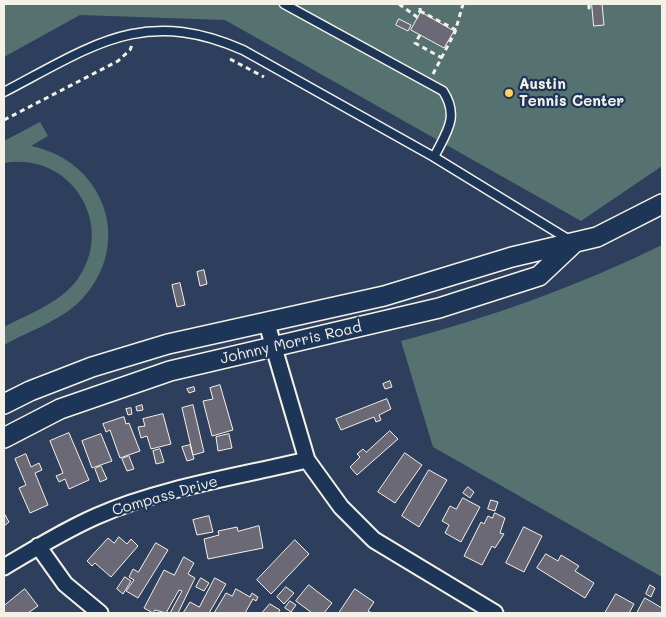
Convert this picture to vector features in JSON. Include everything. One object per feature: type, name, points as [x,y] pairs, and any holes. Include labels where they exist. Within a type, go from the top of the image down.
[{"type":"street","name":"Johnny Morris Road","points":[[4,404],[30,391],[92,367],[168,344],[267,324],[384,296],[512,257],[597,237],[662,204]]},
{"type":"street","name":"Johnny Morris Road","points":[[4,438],[60,409],[170,371],[275,348],[438,308],[539,276],[574,243]]},
{"type":"street","points":[[267,324],[307,460],[340,507],[374,540],[495,613]]},
{"type":"street","name":"Compass Drive","points":[[4,567],[38,546],[98,515],[158,495],[307,460]]},
{"type":"street","points":[[38,546],[66,584],[100,613]]},
{"type":"lane","points":[[284,4],[443,91],[450,102],[452,119],[434,157]]},
{"type":"lane","points":[[4,92],[108,39],[159,30],[193,32],[218,39],[244,50],[434,157],[574,243]]},
{"type":"path","points":[[399,4],[417,17],[420,11],[420,4]]},
{"type":"path","points":[[427,83],[456,30],[463,4]]},
{"type":"path","points":[[420,11],[456,30]]},
{"type":"path","points":[[420,35],[415,43],[442,58]]},
{"type":"path","points":[[4,120],[118,61],[130,50],[132,45],[137,44]]},
{"type":"path","points":[[221,54],[265,77]]},
{"type":"green space","name":"Austin Tennis Center","points":[[4,4],[662,4],[662,166],[581,221],[225,20],[80,15],[4,57]]},
{"type":"green space","points":[[40,122],[48,136],[31,146],[56,155],[77,168],[93,186],[104,207],[108,229],[107,253],[98,276],[75,306],[56,319],[4,345],[4,327],[53,302],[77,280],[88,259],[92,237],[89,216],[81,196],[67,180],[49,168],[28,162],[4,163],[4,141]]},
{"type":"green space","points":[[662,245],[662,577],[433,447],[401,341],[468,322],[534,299],[599,274]]},
{"type":"building","points":[[592,4],[602,4],[604,25],[594,26]]},
{"type":"building","points":[[421,12],[454,31],[444,48],[411,30]]},
{"type":"building","points":[[399,19],[411,25],[408,31],[396,25]]},
{"type":"building","points":[[204,270],[207,284],[200,286],[197,272]]},
{"type":"building","points":[[180,283],[185,305],[177,307],[172,285]]},
{"type":"building","points":[[390,381],[392,387],[385,389],[383,384]]},
{"type":"building","points":[[220,385],[233,430],[212,436],[203,401],[213,399],[210,388]]},
{"type":"building","points":[[194,387],[195,391],[189,393],[187,389]]},
{"type":"building","points":[[387,399],[391,409],[379,415],[381,420],[376,422],[374,417],[341,430],[336,419]]},
{"type":"building","points":[[142,405],[143,410],[137,411],[136,407]]},
{"type":"building","points":[[193,405],[204,452],[193,455],[182,408]]},
{"type":"building","points":[[131,408],[132,414],[128,415],[126,409]]},
{"type":"building","points":[[163,414],[171,444],[151,449],[147,436],[141,438],[138,427],[145,426],[143,419]]},
{"type":"building","points":[[124,417],[126,424],[129,423],[140,451],[120,458],[110,430],[106,432],[103,424]]},
{"type":"building","points":[[390,431],[398,439],[357,475],[350,467],[360,457],[357,454],[363,449],[366,452]]},
{"type":"building","points":[[69,433],[89,480],[69,489],[65,479],[59,482],[56,476],[63,473],[50,441]]},
{"type":"building","points":[[101,434],[112,461],[92,468],[82,441]]},
{"type":"building","points":[[229,434],[232,448],[218,451],[216,437]]},
{"type":"building","points":[[190,445],[194,459],[187,461],[182,447]]},
{"type":"building","points":[[160,449],[164,462],[156,464],[153,451]]},
{"type":"building","points":[[405,453],[422,465],[395,503],[378,492]]},
{"type":"building","points":[[26,454],[31,467],[39,463],[42,470],[35,473],[48,505],[30,513],[19,488],[26,485],[15,459]]},
{"type":"building","points":[[129,456],[134,469],[127,471],[122,459]]},
{"type":"building","points":[[101,466],[107,479],[100,482],[95,469]]},
{"type":"building","points":[[429,470],[447,480],[419,527],[402,516]]},
{"type":"building","points":[[468,487],[474,492],[470,498],[463,493]]},
{"type":"building","points":[[463,498],[480,507],[461,542],[445,533],[449,525],[442,521],[450,506],[456,509]]},
{"type":"building","points":[[491,500],[498,502],[495,511],[488,509]]},
{"type":"building","points":[[4,513],[9,522],[4,526]]},
{"type":"building","points":[[495,513],[505,518],[500,533],[504,534],[495,548],[492,546],[482,565],[464,556],[481,522],[484,524],[488,516],[492,518]]},
{"type":"building","points":[[209,516],[213,532],[197,535],[193,520]]},
{"type":"building","points":[[259,526],[263,548],[208,559],[204,539],[219,535],[218,531],[237,527],[238,531]]},
{"type":"building","points":[[524,527],[542,536],[524,572],[506,563]]},
{"type":"building","points":[[119,537],[127,544],[131,539],[138,546],[111,577],[95,563],[92,566],[87,561],[108,538],[114,543]]},
{"type":"building","points":[[295,540],[309,554],[271,594],[257,580]]},
{"type":"building","points":[[156,543],[168,550],[138,598],[126,591],[134,580],[129,577],[133,569],[138,572]]},
{"type":"building","points":[[546,554],[558,561],[561,555],[579,566],[575,571],[594,583],[585,598],[537,568]]},
{"type":"building","points":[[184,557],[194,563],[188,574],[195,578],[178,613],[170,613],[182,591],[179,590],[166,613],[155,610],[153,613],[144,608],[164,570],[174,575]]},
{"type":"building","points":[[125,577],[131,581],[123,594],[117,589]]},
{"type":"building","points":[[201,578],[209,583],[204,591],[196,587]]},
{"type":"building","points":[[215,578],[226,584],[209,613],[183,613],[190,602],[199,607]]},
{"type":"building","points":[[309,585],[332,603],[324,613],[312,613],[296,601]]},
{"type":"building","points":[[650,585],[655,588],[651,597],[646,594]]},
{"type":"building","points":[[286,587],[294,593],[284,604],[277,597]]},
{"type":"building","points":[[25,589],[38,606],[28,613],[4,613],[4,606]]},
{"type":"building","points":[[236,589],[250,597],[252,593],[258,597],[256,601],[253,599],[245,613],[214,613],[226,593],[232,596]]},
{"type":"building","points":[[355,589],[374,602],[368,611],[372,613],[339,613]]},
{"type":"building","points":[[616,594],[634,604],[629,613],[605,613]]},
{"type":"building","points":[[645,598],[662,608],[662,613],[637,613]]},
{"type":"building","points":[[290,601],[296,605],[291,612],[285,608]]},
{"type":"building","points":[[270,604],[280,610],[278,613],[262,613]]},
{"type":"place","name":"Austin Tennis Center","points":[[509,93]]}]
